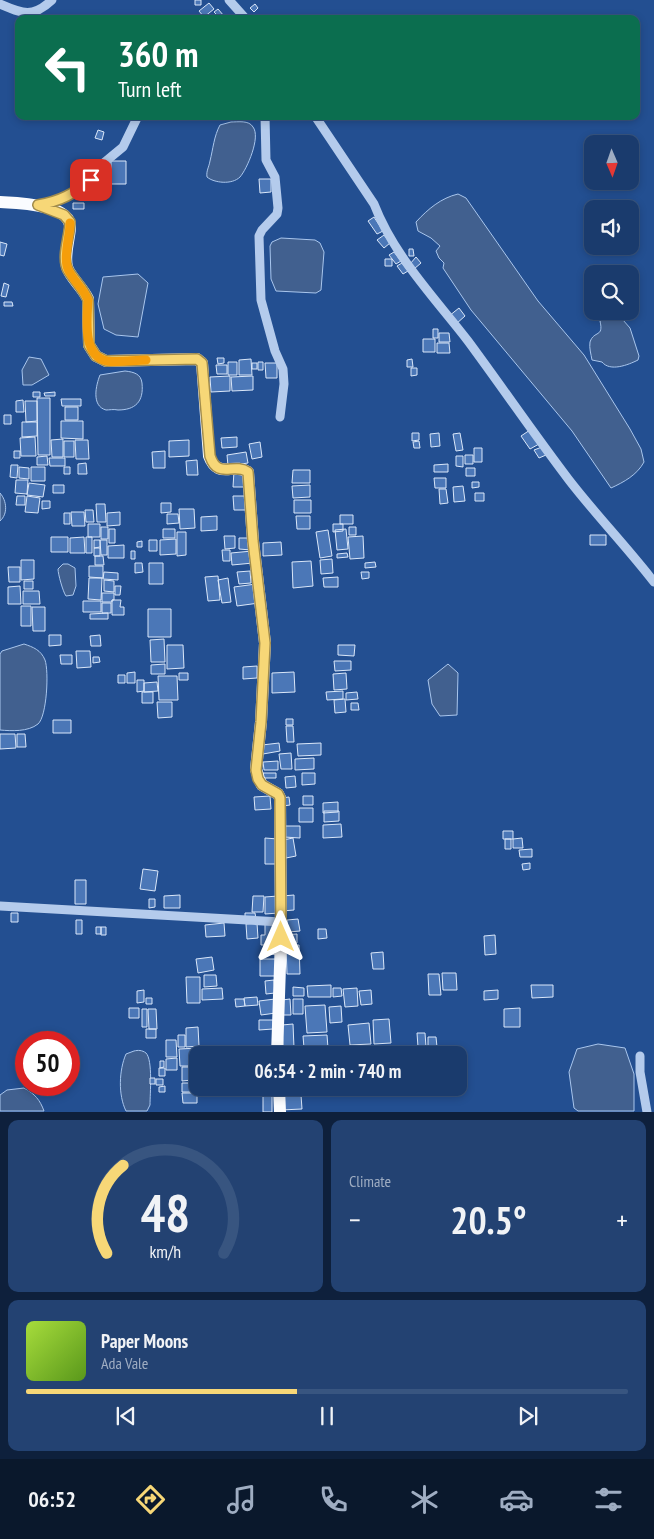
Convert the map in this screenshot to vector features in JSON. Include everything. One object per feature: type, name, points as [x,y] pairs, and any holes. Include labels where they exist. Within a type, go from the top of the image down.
[{"type":"main road","points":[[0,202],[38,205],[64,215],[70,222],[66,256],[67,268],[88,300],[89,345],[96,356],[106,361],[197,359],[202,363],[212,463],[222,470],[242,468],[248,472],[253,541],[265,643],[261,722],[256,770],[262,785],[278,794],[280,798],[281,922],[278,1046]]},
{"type":"main road","points":[[279,1096],[280,1112]]},
{"type":"street","points":[[0,4],[19,12],[33,14],[52,0]]},
{"type":"street","points":[[229,0],[242,15]]},
{"type":"street","points":[[38,205],[56,202],[75,193],[91,180],[100,166],[123,147],[136,120]]},
{"type":"street","points":[[265,120],[266,160],[275,177],[278,208],[277,214],[259,236],[260,300],[283,369],[284,384],[280,417]]},
{"type":"street","points":[[317,120],[374,204],[379,218],[414,274],[494,376],[569,480],[654,582]]},
{"type":"street","points":[[0,906],[281,922]]},
{"type":"street","points":[[640,1056],[640,1072],[647,1112]]},
{"type":"water","points":[[231,122],[246,122],[253,127],[255,138],[252,153],[243,173],[237,180],[228,182],[214,181],[207,177],[207,171],[215,138],[220,125]]},
{"type":"water","points":[[458,194],[466,198],[538,301],[584,355],[630,429],[641,449],[644,462],[630,478],[611,488],[572,431],[471,310],[443,268],[444,263],[436,251],[440,246],[431,238],[418,231],[416,222],[425,213],[440,201]]},
{"type":"water","points":[[281,238],[315,240],[320,243],[324,252],[321,290],[316,293],[276,291],[271,279],[270,246],[272,242]]},
{"type":"water","points":[[138,274],[148,283],[138,337],[116,335],[104,329],[98,304],[103,277]]},
{"type":"water","points":[[623,320],[630,328],[639,356],[638,360],[610,367],[602,362],[592,360],[590,342],[601,330],[600,321]]},
{"type":"water","points":[[29,357],[41,359],[49,375],[32,385],[23,385],[22,370]]},
{"type":"water","points":[[125,371],[140,377],[142,390],[140,400],[134,406],[124,410],[106,410],[101,408],[96,400],[97,384],[100,375]]},
{"type":"water","points":[[0,493],[6,507],[3,518],[0,521]]},
{"type":"water","points":[[63,564],[68,564],[75,568],[76,586],[73,595],[66,596],[62,587],[58,569]]},
{"type":"water","points":[[24,644],[39,651],[45,660],[47,683],[43,712],[38,724],[34,727],[9,731],[0,730],[0,654],[2,651]]},
{"type":"water","points":[[448,664],[458,673],[457,715],[440,716],[432,704],[428,680]]},
{"type":"water","points":[[598,1044],[625,1048],[634,1074],[634,1111],[578,1111],[574,1108],[569,1072],[577,1049]]},
{"type":"water","points":[[140,1050],[146,1053],[150,1063],[150,1105],[147,1111],[126,1111],[123,1105],[120,1082],[124,1060],[126,1054]]},
{"type":"water","points":[[15,1089],[15,1096],[35,1096],[44,1111],[0,1111],[0,1095],[7,1090]]},
{"type":"building","points":[[195,0],[201,0],[201,5],[195,5]]},
{"type":"building","points":[[209,3],[214,9],[206,15],[202,15],[199,11]]},
{"type":"building","points":[[255,4],[258,8],[254,12],[250,8]]},
{"type":"building","points":[[218,9],[223,15],[217,15],[214,12]]},
{"type":"building","points":[[98,130],[104,132],[102,140],[95,138]]},
{"type":"building","points":[[111,161],[126,161],[126,184],[111,184]]},
{"type":"building","points":[[259,179],[271,179],[271,192],[260,193]]},
{"type":"building","points":[[73,203],[84,203],[84,209],[73,209]]},
{"type":"building","points":[[374,217],[383,231],[377,234],[368,221]]},
{"type":"building","points":[[384,235],[390,243],[384,248],[377,240]]},
{"type":"building","points":[[0,242],[7,244],[4,256],[0,255]]},
{"type":"building","points":[[409,249],[413,249],[414,256],[409,256]]},
{"type":"building","points":[[394,252],[401,261],[396,264],[389,255]]},
{"type":"building","points":[[416,257],[421,263],[414,269],[410,264]]},
{"type":"building","points":[[385,259],[392,259],[392,266],[385,266]]},
{"type":"building","points":[[402,263],[408,271],[403,274],[397,266]]},
{"type":"building","points":[[4,283],[9,285],[6,297],[1,296]]},
{"type":"building","points":[[4,302],[12,302],[13,306],[4,306]]},
{"type":"building","points":[[459,308],[465,316],[456,324],[449,316]]},
{"type":"building","points":[[433,329],[438,329],[438,338],[433,338]]},
{"type":"building","points":[[439,333],[449,333],[450,342],[439,342]]},
{"type":"building","points":[[423,339],[435,339],[435,352],[423,352]]},
{"type":"building","points":[[437,343],[449,343],[450,353],[437,353]]},
{"type":"building","points":[[217,358],[224,358],[224,363],[218,364]]},
{"type":"building","points":[[251,359],[252,375],[239,375],[239,360]]},
{"type":"building","points":[[412,359],[413,367],[407,367],[407,360]]},
{"type":"building","points":[[228,362],[237,362],[237,375],[228,375]]},
{"type":"building","points":[[258,362],[263,362],[263,370],[258,370]]},
{"type":"building","points":[[252,363],[257,363],[257,369],[252,369]]},
{"type":"building","points":[[265,363],[277,363],[277,378],[266,378]]},
{"type":"building","points":[[216,365],[227,365],[227,374],[217,374]]},
{"type":"building","points":[[411,368],[417,368],[417,375],[411,376]]},
{"type":"building","points":[[230,376],[230,391],[211,392],[210,377]]},
{"type":"building","points":[[253,376],[253,390],[232,391],[231,377]]},
{"type":"building","points":[[33,392],[40,392],[40,397],[33,397]]},
{"type":"building","points":[[55,392],[55,396],[45,396],[44,393]]},
{"type":"building","points":[[37,398],[50,398],[50,455],[38,455]]},
{"type":"building","points":[[61,399],[81,399],[81,406],[62,406]]},
{"type":"building","points":[[23,400],[24,412],[16,412],[16,401]]},
{"type":"building","points":[[25,401],[37,401],[37,421],[26,422]]},
{"type":"building","points":[[65,407],[78,407],[78,420],[65,420]]},
{"type":"building","points":[[4,415],[11,415],[11,424],[4,424]]},
{"type":"building","points":[[61,421],[83,421],[83,439],[61,438]]},
{"type":"building","points":[[22,422],[37,422],[37,436],[22,437]]},
{"type":"building","points":[[530,430],[539,444],[530,449],[521,436]]},
{"type":"building","points":[[412,433],[419,433],[419,440],[412,441]]},
{"type":"building","points":[[439,433],[440,446],[431,447],[430,434]]},
{"type":"building","points":[[460,433],[463,450],[456,451],[453,434]]},
{"type":"building","points":[[35,437],[36,456],[21,456],[20,438]]},
{"type":"building","points":[[237,437],[237,447],[222,448],[221,438]]},
{"type":"building","points":[[63,439],[63,457],[52,457],[51,440]]},
{"type":"building","points":[[75,440],[88,440],[89,459],[76,459]]},
{"type":"building","points":[[189,440],[189,456],[169,457],[169,441]]},
{"type":"building","points":[[64,441],[74,441],[74,457],[64,457]]},
{"type":"building","points":[[419,441],[420,448],[414,448],[413,442]]},
{"type":"building","points":[[260,442],[262,457],[252,459],[249,444]]},
{"type":"building","points":[[542,447],[546,455],[539,458],[534,450]]},
{"type":"building","points":[[474,448],[482,448],[482,462],[474,462]]},
{"type":"building","points":[[14,451],[20,451],[20,458],[14,458]]},
{"type":"building","points":[[165,451],[165,468],[153,468],[152,452]]},
{"type":"building","points":[[246,452],[248,463],[228,466],[227,455]]},
{"type":"building","points":[[465,455],[473,455],[473,464],[465,464]]},
{"type":"building","points":[[47,456],[48,465],[37,465],[37,457]]},
{"type":"building","points":[[456,456],[463,456],[463,467],[456,466]]},
{"type":"building","points":[[49,458],[65,458],[65,466],[50,466]]},
{"type":"building","points":[[197,460],[198,475],[187,475],[186,461]]},
{"type":"building","points":[[86,463],[87,474],[78,474],[78,464]]},
{"type":"building","points":[[448,464],[448,472],[434,472],[434,465]]},
{"type":"building","points":[[11,465],[18,465],[17,478],[10,477]]},
{"type":"building","points":[[19,467],[29,468],[29,479],[19,478]]},
{"type":"building","points":[[31,467],[45,467],[45,481],[31,481]]},
{"type":"building","points":[[64,467],[70,467],[70,474],[64,474]]},
{"type":"building","points":[[466,468],[475,468],[475,476],[466,476]]},
{"type":"building","points":[[293,470],[310,470],[310,483],[292,483]]},
{"type":"building","points":[[234,471],[245,477],[245,487],[233,487]]},
{"type":"building","points":[[434,478],[446,478],[446,488],[435,488]]},
{"type":"building","points":[[16,480],[28,480],[27,494],[15,493]]},
{"type":"building","points":[[472,482],[479,482],[479,487],[472,488]]},
{"type":"building","points":[[29,483],[45,485],[43,497],[27,495]]},
{"type":"building","points":[[53,485],[64,485],[64,493],[53,493]]},
{"type":"building","points":[[310,485],[310,497],[293,498],[292,486]]},
{"type":"building","points":[[463,486],[465,501],[454,502],[453,487]]},
{"type":"building","points":[[439,489],[446,489],[448,503],[440,504]]},
{"type":"building","points":[[475,493],[484,493],[484,501],[475,501]]},
{"type":"building","points":[[17,496],[25,496],[25,505],[16,505]]},
{"type":"building","points":[[27,496],[40,498],[38,513],[25,512]]},
{"type":"building","points":[[233,496],[246,496],[247,510],[234,510]]},
{"type":"building","points":[[294,500],[311,500],[311,513],[294,513]]},
{"type":"building","points":[[42,501],[50,501],[50,508],[42,509]]},
{"type":"building","points":[[161,503],[171,503],[171,512],[161,513]]},
{"type":"building","points":[[96,504],[105,504],[106,522],[97,522]]},
{"type":"building","points":[[179,509],[194,509],[195,528],[180,529]]},
{"type":"building","points":[[85,510],[93,510],[94,522],[86,522]]},
{"type":"building","points":[[71,512],[84,512],[85,526],[72,526]]},
{"type":"building","points":[[120,512],[120,525],[107,526],[107,513]]},
{"type":"building","points":[[64,513],[70,513],[70,524],[64,524]]},
{"type":"building","points":[[167,514],[178,514],[179,523],[167,524]]},
{"type":"building","points":[[340,515],[353,515],[353,524],[340,524]]},
{"type":"building","points":[[217,516],[217,530],[201,531],[201,517]]},
{"type":"building","points":[[296,516],[310,516],[310,529],[297,529]]},
{"type":"building","points":[[88,524],[100,524],[100,537],[88,537]]},
{"type":"building","points":[[333,524],[343,524],[343,531],[333,532]]},
{"type":"building","points":[[101,527],[108,527],[108,539],[101,539]]},
{"type":"building","points":[[349,527],[356,527],[356,535],[349,535]]},
{"type":"building","points":[[109,529],[115,529],[115,543],[109,543]]},
{"type":"building","points":[[163,529],[175,529],[175,538],[163,538]]},
{"type":"building","points":[[346,529],[348,549],[337,550],[335,530]]},
{"type":"building","points":[[328,530],[332,556],[320,558],[316,532]]},
{"type":"building","points":[[177,532],[186,532],[186,555],[177,556]]},
{"type":"building","points":[[590,535],[606,535],[606,545],[590,545]]},
{"type":"building","points":[[224,536],[235,536],[235,548],[225,549]]},
{"type":"building","points":[[363,536],[364,558],[350,559],[348,537]]},
{"type":"building","points":[[51,537],[68,537],[68,552],[51,552]]},
{"type":"building","points":[[84,537],[85,553],[70,553],[70,538]]},
{"type":"building","points":[[86,537],[92,537],[92,553],[86,553]]},
{"type":"building","points":[[239,538],[251,538],[251,550],[239,549]]},
{"type":"building","points":[[176,539],[176,554],[160,555],[160,540]]},
{"type":"building","points":[[94,540],[100,540],[100,547],[94,548]]},
{"type":"building","points":[[100,540],[107,540],[107,555],[101,555]]},
{"type":"building","points":[[149,540],[157,540],[157,551],[149,551]]},
{"type":"building","points":[[142,541],[142,547],[137,547],[137,542]]},
{"type":"building","points":[[281,542],[282,555],[263,556],[263,543]]},
{"type":"building","points":[[124,545],[124,558],[108,558],[108,546]]},
{"type":"building","points":[[94,548],[100,548],[100,556],[94,556]]},
{"type":"building","points":[[222,550],[230,550],[230,561],[223,561]]},
{"type":"building","points":[[131,551],[135,551],[135,559],[131,559]]},
{"type":"building","points":[[252,551],[253,563],[232,565],[231,553]]},
{"type":"building","points":[[347,553],[348,557],[337,558],[337,554]]},
{"type":"building","points":[[95,556],[103,556],[104,565],[95,565]]},
{"type":"building","points":[[332,559],[333,573],[321,574],[320,560]]},
{"type":"building","points":[[21,560],[34,560],[34,579],[21,580]]},
{"type":"building","points":[[311,561],[313,586],[293,588],[292,562]]},
{"type":"building","points":[[375,562],[376,567],[365,568],[365,563]]},
{"type":"building","points":[[135,563],[142,563],[143,572],[135,573]]},
{"type":"building","points":[[149,563],[163,563],[163,584],[149,584]]},
{"type":"building","points":[[89,566],[103,566],[103,578],[89,577]]},
{"type":"building","points":[[8,567],[20,567],[20,582],[9,582]]},
{"type":"building","points":[[250,571],[251,583],[239,584],[237,572]]},
{"type":"building","points":[[104,572],[118,573],[118,580],[103,579]]},
{"type":"building","points":[[361,572],[369,572],[369,578],[362,579]]},
{"type":"building","points":[[218,576],[220,600],[208,601],[205,577]]},
{"type":"building","points":[[338,577],[338,587],[324,587],[323,578]]},
{"type":"building","points":[[89,578],[102,578],[101,600],[88,599]]},
{"type":"building","points":[[228,578],[231,602],[222,603],[218,580]]},
{"type":"building","points":[[104,580],[114,581],[114,592],[104,591]]},
{"type":"building","points":[[24,581],[33,581],[33,589],[24,589]]},
{"type":"building","points":[[256,584],[259,603],[237,606],[234,587]]},
{"type":"building","points":[[20,586],[21,604],[8,604],[8,587]]},
{"type":"building","points":[[115,586],[121,586],[120,595],[115,595]]},
{"type":"building","points":[[23,591],[39,591],[40,604],[23,604]]},
{"type":"building","points":[[102,593],[114,593],[114,600],[112,602],[102,602]]},
{"type":"building","points":[[112,600],[121,600],[120,607],[124,607],[124,615],[112,615]]},
{"type":"building","points":[[83,601],[101,601],[101,612],[83,612]]},
{"type":"building","points":[[102,603],[111,603],[111,613],[102,613]]},
{"type":"building","points":[[21,606],[31,606],[31,626],[21,626]]},
{"type":"building","points":[[32,607],[45,607],[45,631],[33,631]]},
{"type":"building","points":[[148,609],[171,609],[171,637],[148,637]]},
{"type":"building","points":[[108,613],[108,619],[90,619],[90,614]]},
{"type":"building","points":[[49,635],[61,635],[61,645],[49,646]]},
{"type":"building","points":[[100,635],[101,646],[91,646],[90,636]]},
{"type":"building","points":[[164,639],[165,662],[151,662],[150,640]]},
{"type":"building","points":[[167,645],[183,645],[184,668],[167,669]]},
{"type":"building","points":[[338,645],[355,645],[354,656],[338,655]]},
{"type":"building","points":[[76,651],[90,651],[91,667],[77,668]]},
{"type":"building","points":[[60,655],[72,655],[72,664],[61,664]]},
{"type":"building","points":[[93,657],[99,657],[100,662],[93,663]]},
{"type":"building","points":[[334,661],[351,661],[351,670],[335,671]]},
{"type":"building","points":[[165,664],[165,674],[151,674],[151,665]]},
{"type":"building","points":[[257,666],[257,678],[243,679],[243,667]]},
{"type":"building","points":[[135,672],[135,683],[127,683],[127,673]]},
{"type":"building","points":[[294,672],[295,692],[272,693],[272,673]]},
{"type":"building","points":[[179,673],[188,673],[188,680],[179,680]]},
{"type":"building","points":[[346,673],[347,689],[334,690],[333,674]]},
{"type":"building","points":[[118,675],[125,675],[125,683],[118,683]]},
{"type":"building","points":[[158,676],[177,676],[178,700],[159,700]]},
{"type":"building","points":[[137,680],[144,680],[144,691],[137,692]]},
{"type":"building","points":[[157,682],[158,691],[144,692],[144,683]]},
{"type":"building","points":[[343,691],[343,699],[327,700],[326,692]]},
{"type":"building","points":[[142,692],[153,692],[153,703],[142,703]]},
{"type":"building","points":[[357,692],[358,699],[346,700],[346,693]]},
{"type":"building","points":[[345,699],[346,712],[335,713],[334,700]]},
{"type":"building","points":[[157,702],[172,702],[172,717],[158,718]]},
{"type":"building","points":[[351,703],[358,703],[359,710],[351,710]]},
{"type":"building","points":[[286,719],[293,719],[293,725],[286,725]]},
{"type":"building","points":[[53,720],[71,720],[71,733],[53,733]]},
{"type":"building","points":[[286,726],[293,726],[294,742],[287,742]]},
{"type":"building","points":[[0,734],[15,734],[16,748],[0,749]]},
{"type":"building","points":[[17,734],[25,734],[26,747],[17,747]]},
{"type":"building","points":[[279,743],[280,751],[263,754],[262,745]]},
{"type":"building","points":[[321,743],[321,755],[298,756],[297,744]]},
{"type":"building","points":[[291,753],[292,769],[281,769],[279,754]]},
{"type":"building","points":[[314,758],[314,769],[295,770],[295,759]]},
{"type":"building","points":[[278,761],[278,770],[264,770],[263,762]]},
{"type":"building","points":[[263,773],[276,773],[276,778],[263,778]]},
{"type":"building","points":[[302,773],[315,773],[315,784],[302,785]]},
{"type":"building","points":[[295,776],[296,787],[286,788],[285,777]]},
{"type":"building","points":[[270,796],[271,809],[255,810],[254,797]]},
{"type":"building","points":[[303,796],[313,796],[313,805],[303,805]]},
{"type":"building","points":[[289,797],[290,805],[283,806],[282,798]]},
{"type":"building","points":[[338,802],[338,812],[323,813],[323,803]]},
{"type":"building","points":[[299,808],[313,808],[313,822],[299,822]]},
{"type":"building","points":[[324,811],[339,811],[339,821],[324,822]]},
{"type":"building","points":[[341,824],[342,837],[323,838],[323,825]]},
{"type":"building","points":[[285,826],[300,826],[300,838],[284,837]]},
{"type":"building","points":[[503,831],[513,831],[513,839],[503,839]]},
{"type":"building","points":[[265,838],[278,839],[278,864],[265,864]]},
{"type":"building","points":[[293,838],[296,856],[286,858],[283,840]]},
{"type":"building","points":[[522,838],[523,848],[513,848],[513,839]]},
{"type":"building","points":[[505,839],[511,839],[511,849],[505,849]]},
{"type":"building","points":[[532,849],[532,857],[520,857],[519,850]]},
{"type":"building","points":[[530,863],[530,869],[523,870],[522,864]]},
{"type":"building","points":[[143,869],[158,871],[155,891],[140,889]]},
{"type":"building","points":[[75,880],[86,880],[86,904],[75,904]]},
{"type":"building","points":[[180,895],[180,908],[164,908],[164,896]]},
{"type":"building","points":[[294,895],[294,910],[282,911],[282,896]]},
{"type":"building","points":[[253,896],[264,896],[263,912],[252,912]]},
{"type":"building","points":[[278,896],[279,913],[265,914],[265,897]]},
{"type":"building","points":[[149,899],[155,899],[155,907],[149,908]]},
{"type":"building","points":[[11,913],[18,913],[18,922],[11,922]]},
{"type":"building","points":[[245,913],[255,913],[256,919],[245,920]]},
{"type":"building","points":[[298,919],[300,931],[288,932],[287,920]]},
{"type":"building","points":[[76,920],[82,920],[82,934],[76,934]]},
{"type":"building","points":[[224,923],[225,936],[206,937],[205,925]]},
{"type":"building","points":[[257,923],[258,938],[247,939],[246,924]]},
{"type":"building","points":[[277,923],[277,945],[261,945],[261,935],[265,935],[265,924]]},
{"type":"building","points":[[96,927],[101,927],[101,934],[96,934]]},
{"type":"building","points":[[101,927],[106,927],[106,935],[101,935]]},
{"type":"building","points":[[318,929],[326,929],[327,938],[318,939]]},
{"type":"building","points":[[297,934],[297,943],[283,944],[283,935]]},
{"type":"building","points":[[495,935],[496,954],[485,955],[484,936]]},
{"type":"building","points":[[270,945],[278,946],[278,955],[270,954]]},
{"type":"building","points":[[299,945],[300,974],[287,974],[286,946]]},
{"type":"building","points":[[383,952],[384,969],[373,969],[371,953]]},
{"type":"building","points":[[212,957],[214,970],[198,973],[196,959]]},
{"type":"building","points":[[260,959],[278,959],[278,976],[260,976]]},
{"type":"building","points":[[442,973],[456,973],[457,990],[443,990]]},
{"type":"building","points":[[428,974],[439,974],[441,995],[429,995]]},
{"type":"building","points":[[204,975],[216,975],[217,986],[204,987]]},
{"type":"building","points":[[186,977],[200,977],[200,1003],[187,1003]]},
{"type":"building","points":[[274,980],[275,993],[266,994],[265,981]]},
{"type":"building","points":[[331,985],[331,997],[308,997],[307,986]]},
{"type":"building","points":[[531,985],[553,985],[553,997],[532,998]]},
{"type":"building","points":[[293,987],[304,988],[304,996],[293,996]]},
{"type":"building","points":[[222,988],[223,999],[202,1000],[202,989]]},
{"type":"building","points":[[333,988],[341,988],[342,996],[333,997]]},
{"type":"building","points":[[357,988],[358,1006],[345,1007],[343,989]]},
{"type":"building","points":[[144,990],[144,1002],[137,1003],[137,991]]},
{"type":"building","points":[[371,990],[372,1004],[361,1005],[359,991]]},
{"type":"building","points":[[498,990],[498,999],[484,1000],[484,991]]},
{"type":"building","points":[[257,997],[258,1005],[245,1006],[244,998]]},
{"type":"building","points":[[146,998],[152,998],[152,1004],[146,1004]]},
{"type":"building","points":[[235,999],[244,999],[245,1006],[236,1007]]},
{"type":"building","points":[[275,999],[276,1013],[261,1015],[259,1001]]},
{"type":"building","points":[[290,999],[291,1015],[283,1015],[282,1000]]},
{"type":"building","points":[[293,999],[303,999],[303,1014],[293,1014]]},
{"type":"building","points":[[325,1005],[327,1032],[307,1033],[305,1006]]},
{"type":"building","points":[[341,1006],[342,1022],[330,1023],[329,1007]]},
{"type":"building","points":[[129,1008],[139,1008],[139,1018],[129,1018]]},
{"type":"building","points":[[520,1008],[520,1027],[504,1027],[504,1009]]},
{"type":"building","points":[[142,1009],[147,1009],[147,1027],[142,1027]]},
{"type":"building","points":[[148,1009],[156,1009],[157,1029],[149,1029]]},
{"type":"building","points":[[389,1019],[391,1043],[374,1044],[373,1020]]},
{"type":"building","points":[[259,1020],[273,1020],[273,1029],[259,1030]]},
{"type":"building","points":[[369,1023],[371,1044],[350,1045],[348,1025]]},
{"type":"building","points":[[293,1024],[294,1046],[283,1046],[282,1025]]},
{"type":"building","points":[[198,1027],[199,1046],[186,1047],[186,1028]]},
{"type":"building","points":[[146,1029],[156,1029],[156,1038],[146,1038]]},
{"type":"building","points":[[417,1033],[425,1033],[426,1046],[418,1046]]},
{"type":"building","points":[[178,1035],[185,1035],[185,1047],[178,1047]]},
{"type":"building","points":[[327,1035],[328,1046],[304,1046],[303,1036]]},
{"type":"building","points":[[428,1037],[436,1037],[437,1046],[428,1046]]},
{"type":"building","points":[[166,1040],[176,1040],[177,1057],[166,1057]]},
{"type":"building","points":[[189,1048],[189,1066],[180,1066],[179,1049]]},
{"type":"building","points":[[177,1058],[177,1070],[166,1070],[166,1059]]},
{"type":"building","points":[[160,1061],[164,1061],[164,1067],[160,1068]]},
{"type":"building","points":[[182,1067],[189,1067],[189,1080],[182,1081]]},
{"type":"building","points":[[159,1068],[165,1068],[165,1076],[159,1076]]},
{"type":"building","points":[[150,1078],[155,1078],[155,1084],[150,1084]]},
{"type":"building","points":[[156,1079],[163,1079],[163,1085],[156,1085]]},
{"type":"building","points":[[182,1083],[189,1083],[189,1092],[182,1092]]},
{"type":"building","points":[[165,1086],[165,1092],[159,1092],[159,1087]]},
{"type":"building","points":[[182,1093],[189,1093],[189,1096],[197,1096],[197,1103],[183,1103]]},
{"type":"building","points":[[263,1096],[272,1096],[272,1112],[263,1112]]},
{"type":"building","points":[[281,1096],[301,1096],[302,1109],[281,1110]]},
{"type":"slow traffic","points":[[70,223],[66,256],[67,268],[88,300],[89,345],[96,356],[106,361],[146,360]]},
{"type":"route","points":[[91,180],[75,193],[56,202],[38,205],[64,215],[70,222],[66,256],[67,268],[88,300],[89,345],[96,356],[106,361],[197,359],[202,363],[212,463],[222,470],[242,468],[248,472],[253,541],[265,643],[261,722],[256,770],[262,785],[278,794],[280,798],[281,937]]}]
